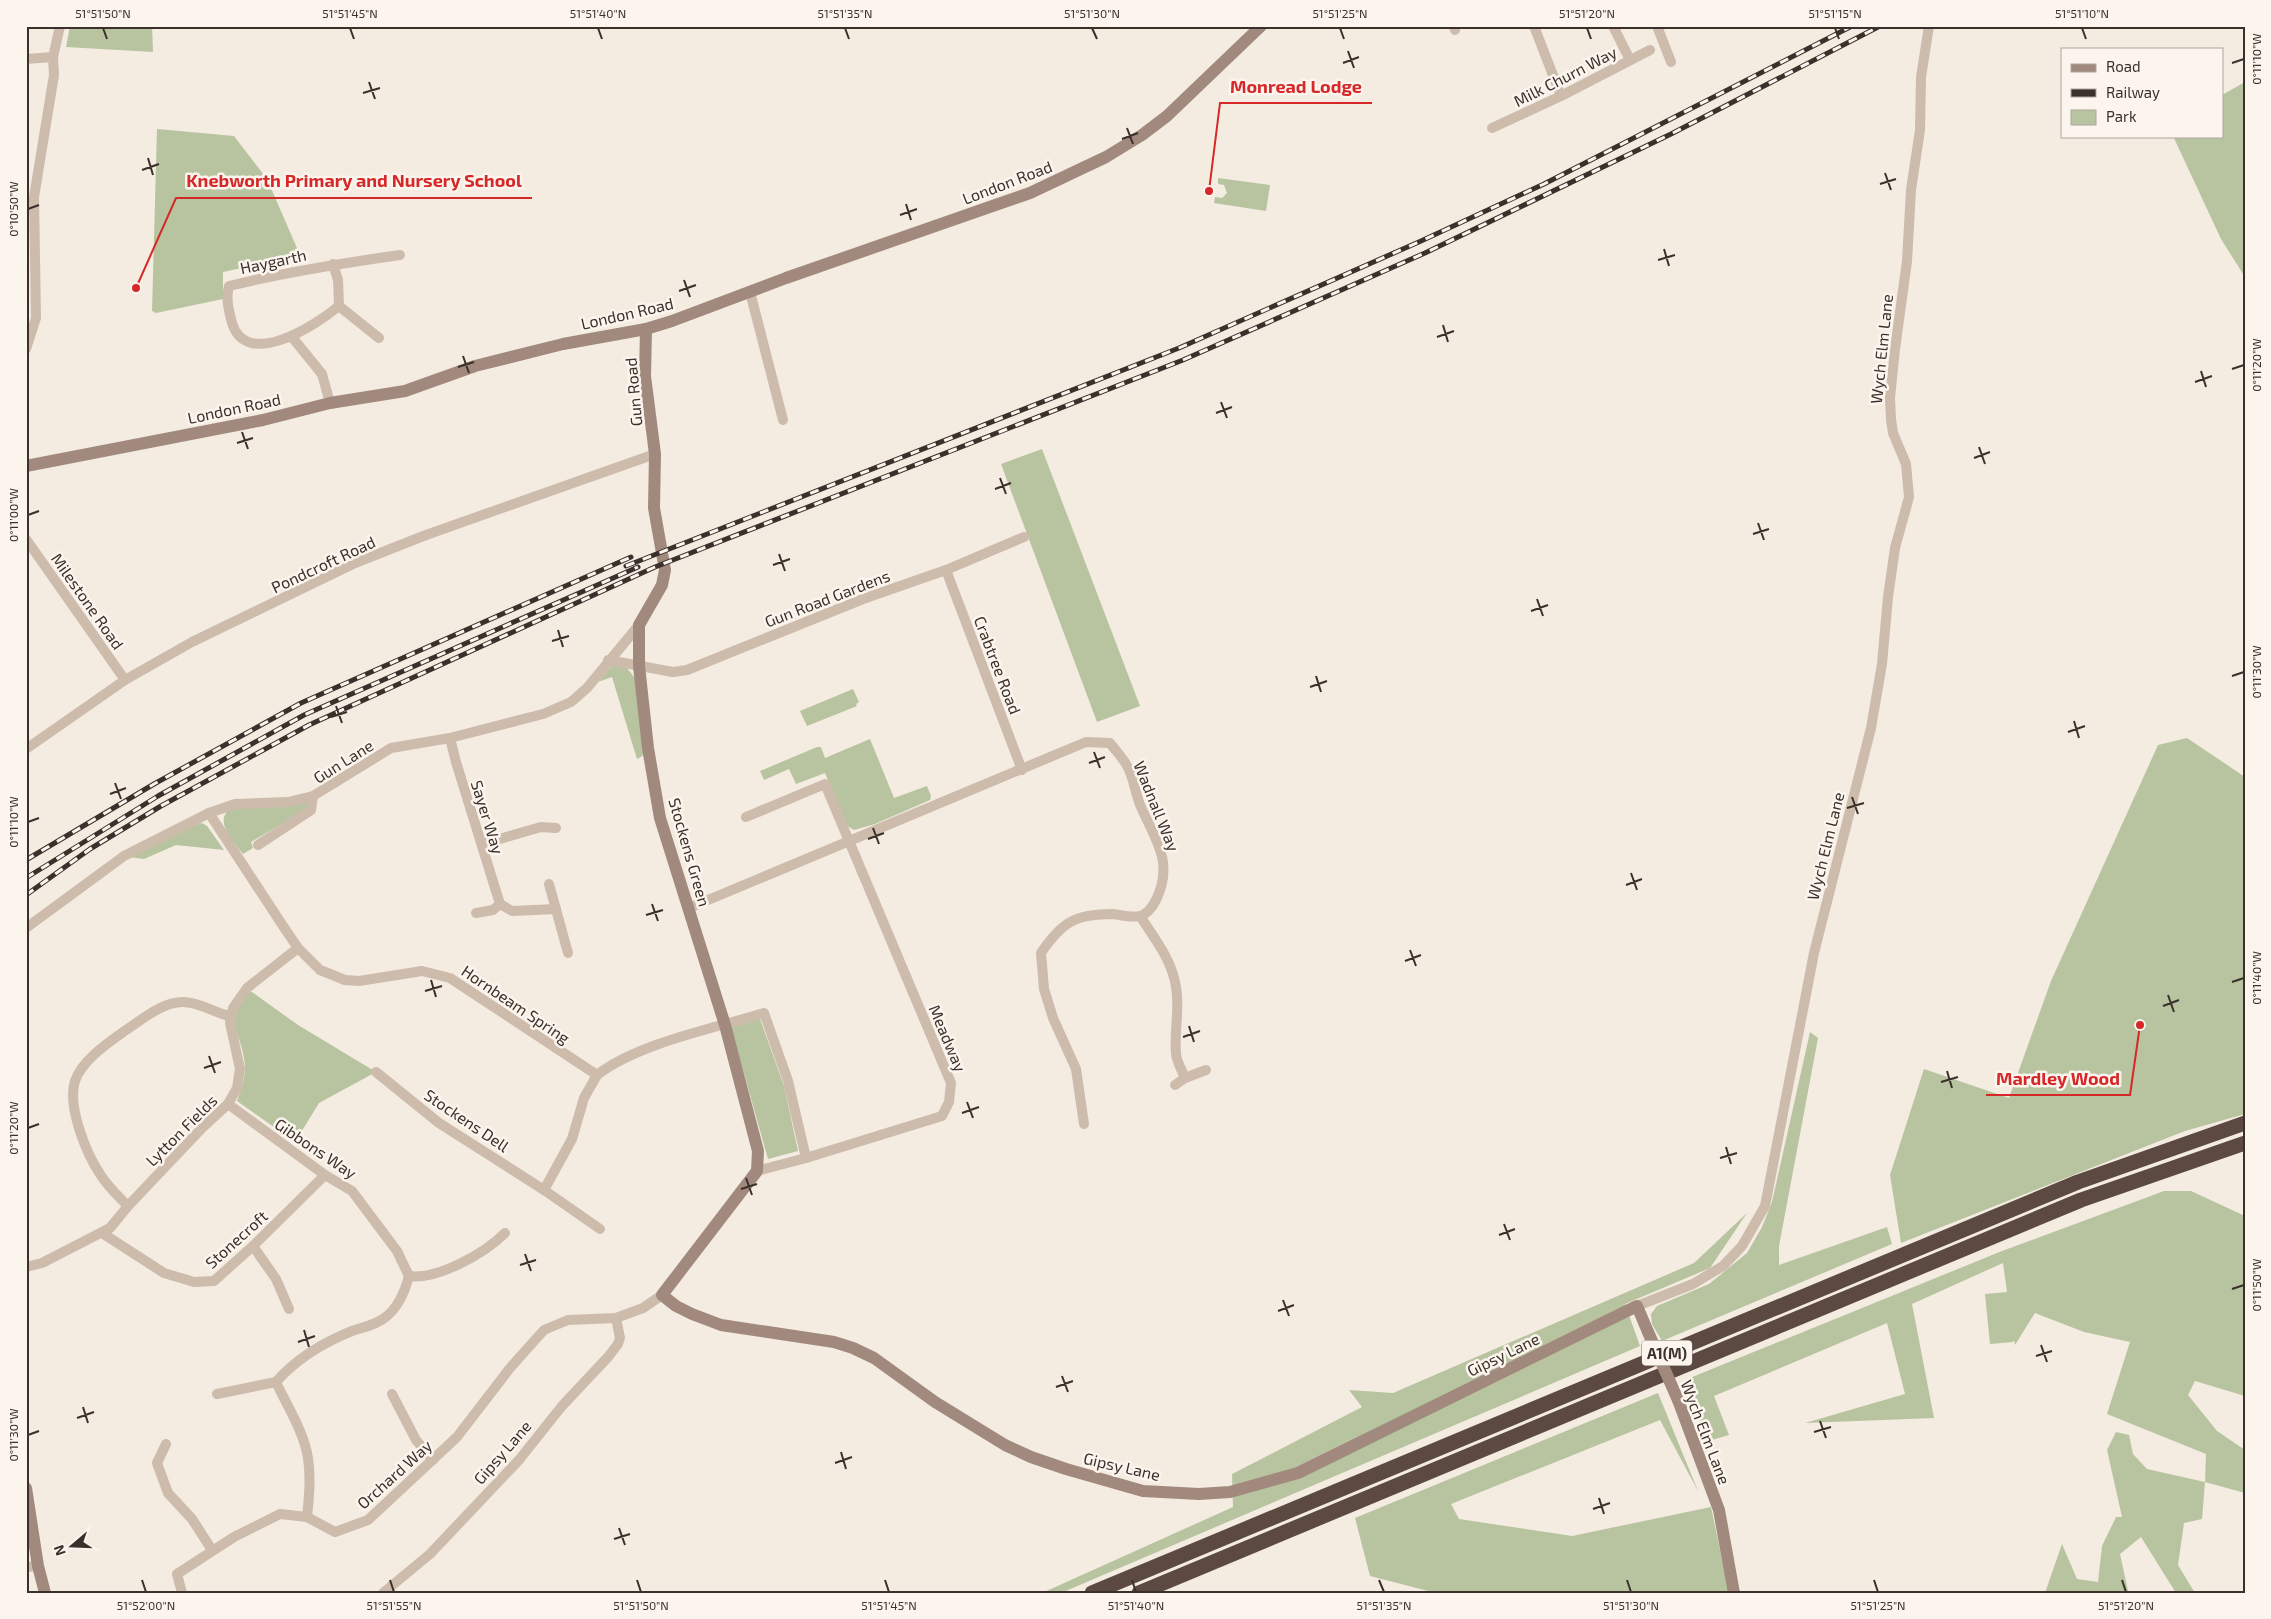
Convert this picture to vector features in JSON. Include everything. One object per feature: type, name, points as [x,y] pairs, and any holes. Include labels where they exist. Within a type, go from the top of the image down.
[{"type":"highway","name":"A1(M)","points":[[1092,1593],[2078,1182],[2245,1123]]},
{"type":"highway","name":"A1(M)","points":[[1139,1593],[2080,1200],[2245,1143]]},
{"type":"street","points":[[26,349],[36,318],[34,197],[54,75],[53,57],[60,26]]},
{"type":"street","name":"London Road","points":[[26,466],[262,420],[330,403],[405,391],[475,366],[562,344],[646,328],[672,321],[1030,193],[1106,157],[1142,135],[1167,116],[1261,26]]},
{"type":"street","points":[[1534,26],[1561,96]]},
{"type":"street","points":[[1613,26],[1630,60]]},
{"type":"street","points":[[1657,26],[1672,62]]},
{"type":"street","name":"Wych Elm Lane","points":[[1734,1593],[1718,1510],[1678,1400],[1637,1306],[1693,1284],[1723,1266],[1742,1246],[1765,1206],[1814,953],[1871,728],[1882,664],[1888,596],[1895,548],[1909,497],[1906,464],[1893,433],[1890,398],[1894,349],[1907,261],[1911,190],[1920,130],[1921,77],[1929,26]]},
{"type":"street","name":"Milk Churn Way","points":[[1492,128],[1561,96],[1650,50]]},
{"type":"street","points":[[26,59],[53,57]]},
{"type":"street","points":[[379,338],[339,306],[338,280],[333,264],[400,255]]},
{"type":"street","name":"Haygarth","points":[[333,264],[229,286],[226,297],[233,328],[239,336],[248,341],[265,343],[292,337],[339,306]]},
{"type":"street","points":[[750,292],[782,420]]},
{"type":"street","name":"Gun Road","points":[[639,625],[662,585],[665,570],[654,508],[655,454],[646,376],[646,328]]},
{"type":"street","points":[[292,337],[322,374],[330,403]]},
{"type":"street","name":"Pondcroft Road","points":[[26,749],[125,680],[192,642],[355,563],[426,535],[655,454]]},
{"type":"street","name":"Gun Road Gardens","points":[[608,660],[673,672],[687,670],[863,599],[946,570],[1024,538]]},
{"type":"street","name":"Milestone Road","points":[[26,539],[125,680]]},
{"type":"street","name":"Crabtree Road","points":[[946,570],[1022,770]]},
{"type":"street","name":"Gun Lane","points":[[26,928],[124,856],[209,813],[235,804],[288,802],[313,796],[390,748],[450,738],[507,725],[561,707],[578,697],[639,625]]},
{"type":"street","name":"Stockens Green","points":[[639,625],[639,666],[648,748],[660,818],[725,1025],[758,1152],[757,1170]]},
{"type":"street","name":"Sayer Way","points":[[450,738],[500,904]]},
{"type":"street","name":"Wadnall Way","points":[[689,908],[1086,742],[1110,743],[1127,765],[1140,805],[1157,838],[1163,855],[1164,870],[1161,890],[1152,908],[1140,916]]},
{"type":"street","name":"Meadway","points":[[746,817],[825,784],[951,1082],[949,1102],[942,1116],[806,1158],[757,1170]]},
{"type":"street","points":[[258,844],[311,810],[313,796]]},
{"type":"street","name":"Hornbeam Spring","points":[[209,813],[298,948],[320,970],[345,980],[372,980],[422,972],[450,978],[597,1075]]},
{"type":"street","points":[[482,844],[541,827],[556,828]]},
{"type":"street","points":[[549,884],[568,953]]},
{"type":"street","points":[[476,913],[493,910],[500,904],[512,912],[556,909]]},
{"type":"street","points":[[1084,1124],[1076,1069],[1044,989],[1041,953],[1059,929],[1075,918],[1095,915],[1140,916],[1166,955],[1173,972],[1177,989],[1178,1015],[1176,1054],[1185,1078]]},
{"type":"street","points":[[128,1206],[100,1174],[87,1149],[78,1122],[74,1101],[76,1079],[86,1064],[114,1038],[170,1004],[193,1002],[230,1016],[235,1002],[247,988],[298,948]]},
{"type":"street","points":[[544,1190],[572,1139],[584,1098],[597,1075],[624,1057],[764,1013],[788,1082],[806,1158]]},
{"type":"street","name":"Lytton Fields","points":[[26,1266],[42,1263],[110,1228],[128,1206],[202,1128],[228,1104],[237,1088],[240,1069],[231,1030],[230,1016]]},
{"type":"street","points":[[1175,1085],[1185,1078],[1206,1070]]},
{"type":"street","name":"Stockens Dell","points":[[376,1072],[439,1123],[544,1190],[600,1229]]},
{"type":"street","name":"Gibbons Way","points":[[228,1104],[325,1176],[352,1191],[397,1251],[409,1276]]},
{"type":"street","points":[[662,1294],[757,1170]]},
{"type":"street","name":"Stonecroft","points":[[102,1233],[164,1273],[194,1282],[214,1281],[325,1176]]},
{"type":"street","points":[[217,1394],[276,1382],[292,1364],[312,1351],[386,1317],[401,1297],[409,1276],[425,1276],[472,1259],[505,1233]]},
{"type":"street","points":[[253,1246],[276,1279],[289,1308]]},
{"type":"street","name":"Gipsy Lane","points":[[662,1294],[676,1306],[721,1325],[834,1342],[853,1348],[874,1358],[935,1402],[1005,1445],[1030,1457],[1143,1490],[1199,1494],[1230,1492],[1298,1473],[1637,1306]]},
{"type":"street","name":"Orchard Way","points":[[182,1593],[177,1574],[239,1533],[280,1514],[307,1517],[335,1532],[368,1520],[458,1437],[510,1368],[544,1330],[568,1320],[616,1318],[643,1308],[662,1294]]},
{"type":"street","name":"Gipsy Lane","points":[[384,1593],[430,1554],[519,1460],[562,1406],[608,1357],[618,1344],[620,1338],[616,1318]]},
{"type":"street","points":[[276,1382],[298,1429],[308,1457],[310,1486],[307,1517]]},
{"type":"street","points":[[392,1394],[416,1440],[433,1460]]},
{"type":"street","points":[[166,1444],[158,1464],[168,1493],[192,1519],[212,1550]]},
{"type":"street","points":[[26,1488],[32,1567],[45,1593]]},
{"type":"green space","points":[[70,26],[152,26],[153,52],[66,47]]},
{"type":"green space","points":[[2245,82],[2245,277],[2221,239],[2174,138],[2224,138],[2224,94]]},
{"type":"green space","points":[[157,129],[234,136],[267,179],[300,255],[223,272],[223,299],[156,313],[152,311]]},
{"type":"green space","points":[[1218,178],[1270,185],[1266,211],[1214,203],[1215,197],[1222,198],[1227,193],[1224,185],[1218,184]]},
{"type":"green space","points":[[1042,449],[1140,706],[1097,722],[1001,464]]},
{"type":"green space","points":[[612,666],[626,667],[635,678],[644,755],[637,759],[612,677],[598,682]]},
{"type":"green space","points":[[853,689],[859,702],[856,704],[857,706],[807,726],[800,711]]},
{"type":"green space","points":[[2187,738],[2245,777],[2245,1114],[2185,1131],[1901,1243],[1890,1175],[1924,1069],[2009,1098],[2051,981],[2158,745]]},
{"type":"green space","points":[[870,739],[894,798],[927,786],[931,796],[930,800],[875,824],[854,830],[846,825],[825,773],[796,784],[789,769],[764,780],[760,771],[817,747],[821,747],[825,758]]},
{"type":"green space","points":[[308,802],[308,808],[251,842],[253,848],[243,854],[227,832],[225,826],[225,814],[230,809]]},
{"type":"green space","points":[[202,823],[207,826],[224,850],[176,845],[144,859],[129,857],[195,825]]},
{"type":"green space","points":[[248,992],[252,992],[298,1025],[376,1072],[319,1103],[295,1142],[237,1101],[244,1080],[245,1067],[235,1022],[240,1004]]},
{"type":"green space","points":[[760,1019],[784,1086],[798,1151],[768,1159],[731,1027]]},
{"type":"green space","points":[[1810,1032],[1818,1038],[1779,1246],[1779,1265],[1887,1227],[1892,1244],[1662,1341],[1652,1324],[1651,1314],[1657,1306],[1709,1284],[1747,1253],[1762,1227],[1772,1202]]},
{"type":"green space","points":[[2164,1191],[2191,1191],[2245,1216],[2245,1396],[2195,1381],[2188,1395],[2217,1431],[2245,1450],[2245,1493],[2205,1482],[2206,1454],[2107,1414],[2130,1342],[2084,1332],[2035,1313],[2015,1345],[2014,1340],[2013,1342],[1990,1344],[1985,1294],[2007,1292],[2003,1263],[1912,1304],[1934,1418],[1805,1423],[1905,1394],[1887,1323],[1714,1396],[1729,1435],[1708,1441],[1685,1380],[2002,1251]]},
{"type":"green space","points":[[1747,1213],[1710,1268],[1625,1304],[1640,1346],[1061,1593],[1042,1593],[1233,1507],[1232,1474],[1362,1407],[1349,1390],[1393,1393],[1694,1263]]},
{"type":"green space","points":[[1658,1393],[1698,1491],[1660,1420],[1451,1504],[1459,1519],[1572,1536],[1711,1507],[1729,1593],[1436,1593],[1370,1576],[1355,1518]]},
{"type":"green space","points":[[2116,1432],[2129,1435],[2133,1454],[2147,1469],[2205,1482],[2202,1519],[2184,1523],[2178,1565],[2195,1593],[2176,1593],[2141,1537],[2120,1554],[2128,1591],[2126,1593],[2045,1593],[2062,1544],[2077,1579],[2098,1582],[2102,1546],[2116,1517],[2122,1517],[2107,1450]]},
{"type":"railway","points":[[626,566],[1179,348],[1421,241],[1544,184],[1852,26]]},
{"type":"railway","points":[[26,895],[90,849],[161,806],[309,725],[655,567],[1183,360],[1425,253],[1671,134],[1880,26]]},
{"type":"railway","points":[[26,860],[154,784],[301,703],[631,557]]},
{"type":"railway","points":[[26,878],[158,796],[304,715],[638,567]]},
{"type":"place","name":"Monread Lodge","points":[[1209,191]]},
{"type":"place","name":"Knebworth Primary and Nursery School","points":[[136,288]]},
{"type":"place","name":"Mardley Wood","points":[[2140,1025]]}]
